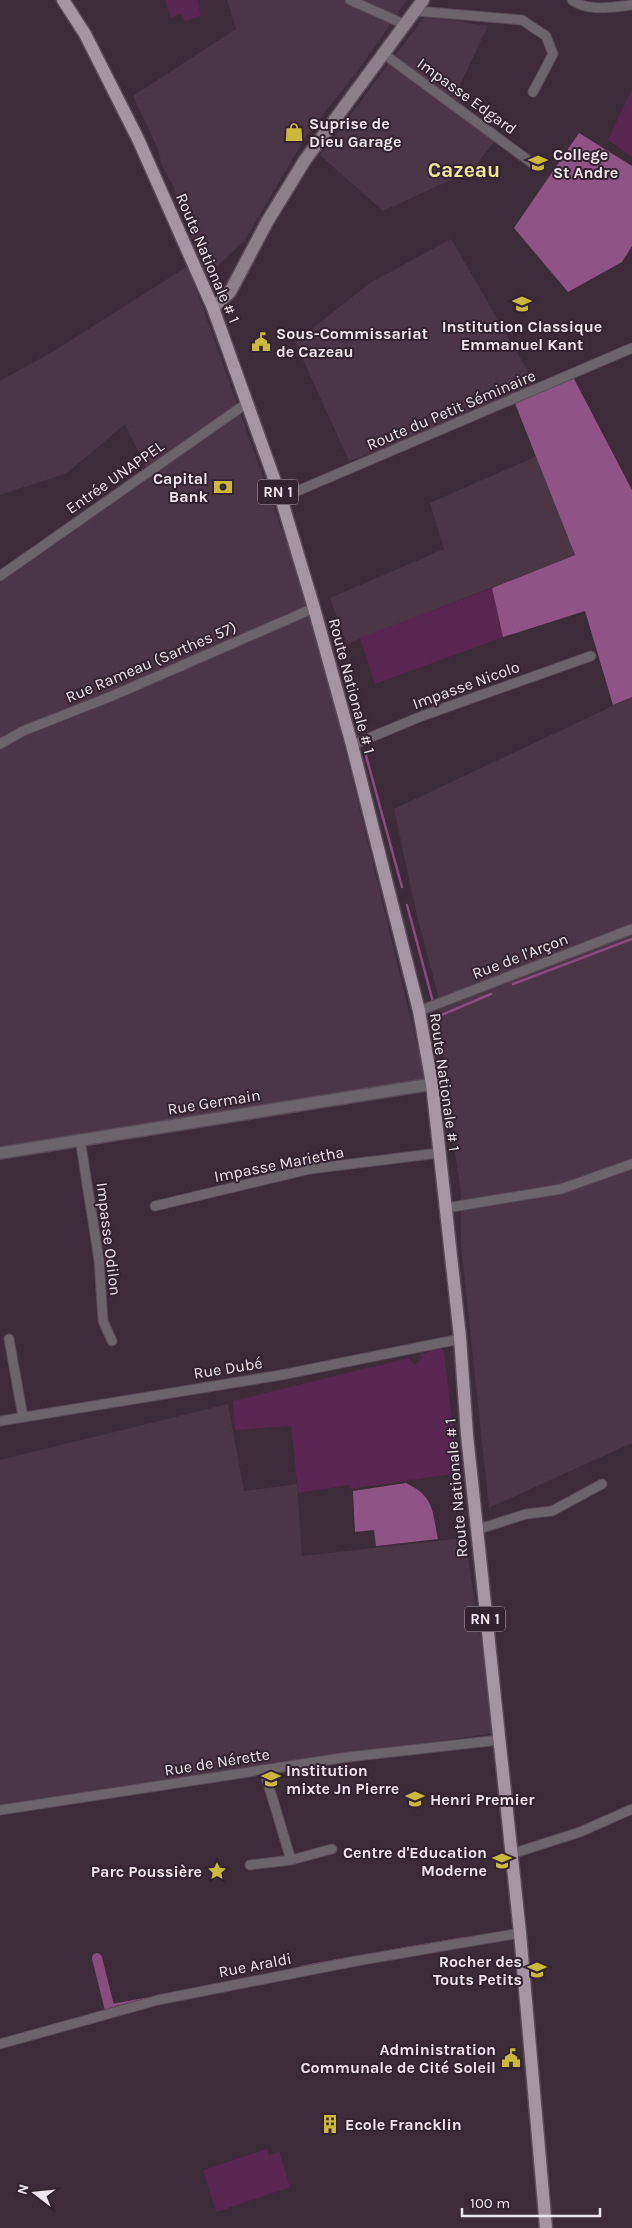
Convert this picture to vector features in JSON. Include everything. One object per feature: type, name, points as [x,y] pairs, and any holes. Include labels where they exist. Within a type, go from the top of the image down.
[{"type":"main road","name":"Route Nationale # 1","points":[[63,0],[85,34],[138,139],[213,308],[281,498],[352,745],[419,1011],[432,1084],[460,1338],[476,1530],[520,1932],[546,2228]]},
{"type":"main road","points":[[213,308],[230,292],[267,222],[305,160],[420,6]]},
{"type":"street","points":[[350,0],[406,25]]},
{"type":"street","points":[[572,0],[577,4],[604,8],[632,5]]},
{"type":"street","points":[[420,6],[522,20],[546,36],[553,54],[533,92]]},
{"type":"street","name":"Impasse Edgard","points":[[384,54],[532,163]]},
{"type":"street","name":"Route du Petit Séminaire","points":[[281,498],[632,348]]},
{"type":"street","name":"Entrée UNAPPEL","points":[[0,576],[247,403]]},
{"type":"street","name":"Rue Rameau (Sarthes 57)","points":[[0,744],[23,731],[121,692],[314,608]]},
{"type":"street","name":"Impasse Nicolo","points":[[352,745],[422,716],[590,656]]},
{"type":"street","name":"Rue de l'Arçon","points":[[419,1011],[632,929]]},
{"type":"street","name":"Rue Germain","points":[[0,1153],[432,1084]]},
{"type":"street","name":"Impasse Odilon","points":[[80,1139],[99,1260],[103,1321],[112,1341]]},
{"type":"street","name":"Impasse Marietha","points":[[155,1206],[310,1169],[439,1153]]},
{"type":"street","points":[[446,1208],[561,1189],[632,1164]]},
{"type":"street","name":"Rue Dubé","points":[[0,1421],[282,1376],[460,1338]]},
{"type":"street","points":[[9,1339],[23,1416]]},
{"type":"street","points":[[476,1530],[526,1514],[552,1511],[602,1484]]},
{"type":"street","name":"Rue de Nérette","points":[[0,1810],[264,1770],[499,1740]]},
{"type":"street","points":[[264,1770],[291,1860]]},
{"type":"street","points":[[511,1854],[580,1832],[632,1808]]},
{"type":"street","points":[[250,1865],[291,1860],[332,1849]]},
{"type":"street","name":"Rue Araldi","points":[[0,2044],[158,2000],[356,1960],[520,1932]]},
{"type":"shaded area","points":[[165,0],[197,0],[201,16],[185,21],[181,13],[171,18]]},
{"type":"shaded area","points":[[227,0],[407,0],[359,69],[306,136],[245,240],[206,277],[174,188],[162,166],[158,149],[133,96],[236,29]]},
{"type":"shaded area","points":[[425,16],[488,26],[455,95],[494,142],[472,170],[383,211],[320,155]]},
{"type":"shaded area","points":[[632,89],[632,157],[608,140]]},
{"type":"shaded area","points":[[579,133],[632,166],[632,246],[622,262],[568,292],[514,228]]},
{"type":"shaded area","points":[[451,239],[540,392],[349,461],[295,342],[370,283]]},
{"type":"shaded area","points":[[188,266],[285,539],[308,598],[426,1081],[0,1147],[0,583],[148,479],[145,465],[125,424],[67,473],[0,495],[0,381],[54,351]]},
{"type":"shaded area","points":[[573,377],[632,490],[632,697],[613,705],[585,611],[503,637],[492,588],[575,555],[514,401]]},
{"type":"shaded area","points":[[537,456],[575,555],[347,644],[330,598],[444,549],[430,503]]},
{"type":"shaded area","points":[[492,588],[503,637],[375,684],[360,638]]},
{"type":"shaded area","points":[[632,697],[632,1443],[489,1508],[461,1245],[461,1194],[448,1103],[437,991],[417,916],[394,809]]},
{"type":"shaded area","points":[[441,1348],[444,1351],[458,1473],[350,1489],[349,1485],[298,1493],[291,1426],[235,1430],[233,1401],[409,1358],[415,1365],[422,1359],[421,1354]]},
{"type":"shaded area","points":[[228,1404],[244,1491],[297,1484],[302,1556],[465,1538],[495,1733],[0,1807],[0,1460]]},
{"type":"shaded area","points":[[406,1483],[422,1494],[431,1506],[438,1539],[376,1546],[374,1530],[355,1532],[353,1491]]},
{"type":"shaded area","points":[[267,2149],[269,2155],[279,2152],[290,2187],[216,2212],[203,2170]]},
{"type":"waterway","points":[[365,752],[402,887]]},
{"type":"waterway","points":[[407,905],[433,1002]]},
{"type":"waterway","points":[[513,984],[632,939]]},
{"type":"waterway","points":[[437,1017],[491,994]]},
{"type":"waterway","points":[[384,1952],[465,1938]]},
{"type":"waterway","points":[[97,1958],[110,2010]]},
{"type":"waterway","points":[[301,1967],[349,1958]]},
{"type":"waterway","points":[[113,2005],[146,1999]]},
{"type":"place","name":"Suprise de Dieu Garage","points":[[294,132]]},
{"type":"place","name":"College St Andre","points":[[538,163]]},
{"type":"place","name":"Institution Classique Emmanuel Kant","points":[[522,304]]},
{"type":"place","name":"Sous-Commissariat de Cazeau","points":[[261,342]]},
{"type":"place","name":"Capital Bank","points":[[223,487]]},
{"type":"place","name":"Institution mixte Jn Pierre","points":[[271,1779]]},
{"type":"place","name":"Henri Premier","points":[[415,1799]]},
{"type":"place","name":"Centre d'Education Moderne","points":[[502,1861]]},
{"type":"place","name":"Parc Poussière","points":[[217,1871]]},
{"type":"place","name":"Rocher des Touts Petits","points":[[537,1970]]},
{"type":"place","name":"Administration Communale de Cité Soleil","points":[[511,2058]]},
{"type":"place","name":"Ecole Francklin","points":[[330,2124]]},
{"type":"district","name":"Cazeau","points":[[464,170]]}]
